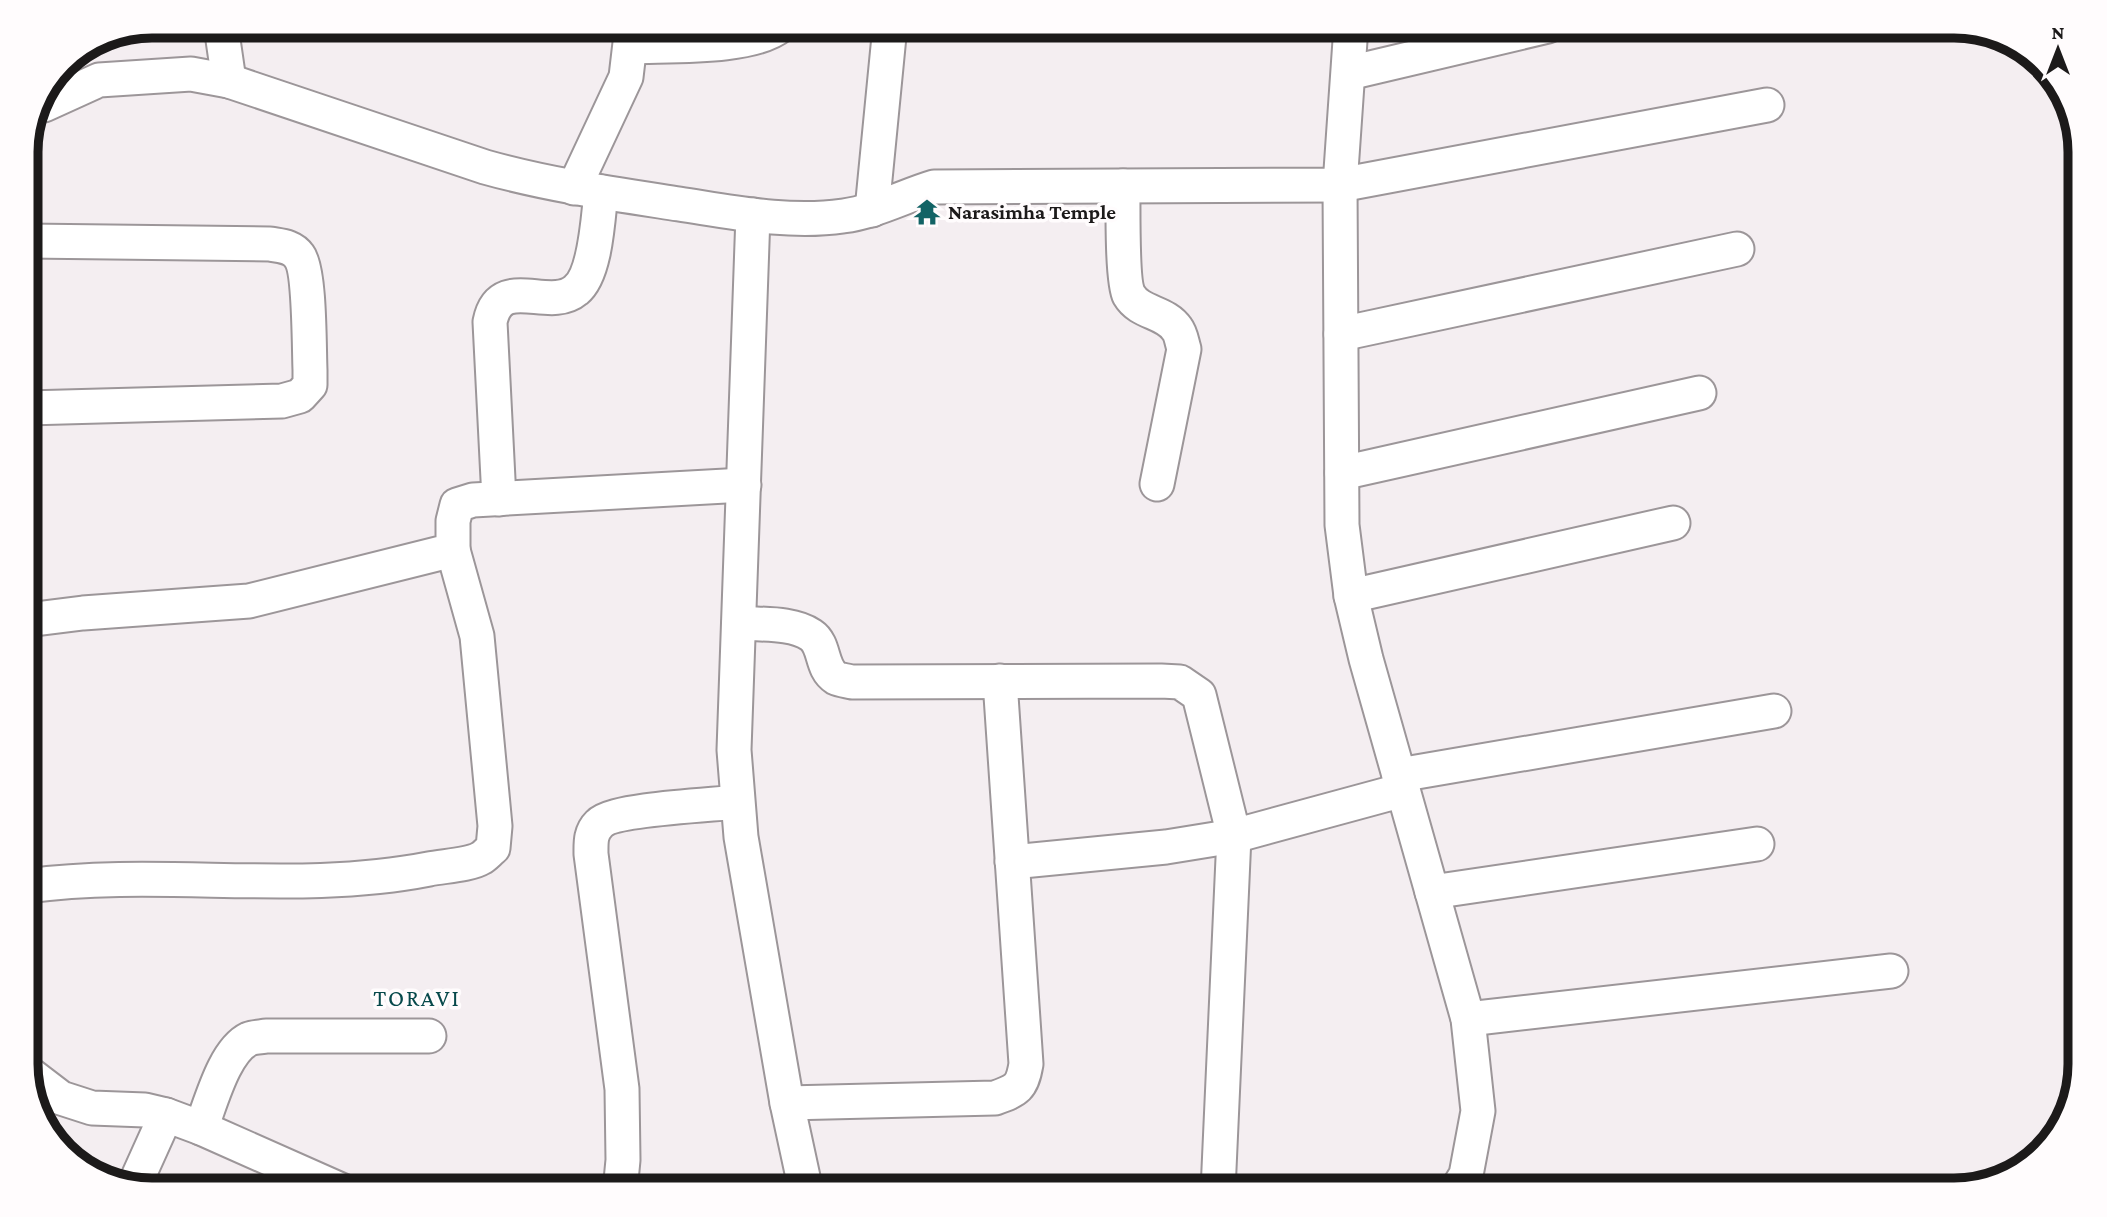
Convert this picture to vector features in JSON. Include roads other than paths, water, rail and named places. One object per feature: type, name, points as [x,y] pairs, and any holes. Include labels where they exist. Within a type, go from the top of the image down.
[{"type":"street","points":[[223,38],[229,81]]},
{"type":"street","points":[[499,499],[490,322],[493,308],[501,299],[513,296],[562,298],[576,291],[586,279],[592,255],[588,190],[626,77],[631,38]]},
{"type":"street","points":[[658,38],[737,41],[759,38]]},
{"type":"street","points":[[872,210],[889,38]]},
{"type":"street","points":[[1351,38],[1340,185],[1342,525],[1351,596],[1366,659],[1468,1018],[1478,1111],[1464,1178]]},
{"type":"street","points":[[1349,73],[1497,38]]},
{"type":"street","points":[[50,102],[99,80],[191,74],[229,81],[525,178],[753,215],[811,218],[843,216],[872,210],[934,187],[1340,185],[1767,105]]},
{"type":"street","points":[[1123,187],[1125,277],[1129,295],[1141,308],[1168,318],[1178,330],[1184,349],[1157,484]]},
{"type":"street","points":[[753,215],[734,750],[741,837],[787,1103],[803,1178]]},
{"type":"street","points":[[39,241],[270,244],[291,248],[301,258],[306,279],[310,370],[310,385],[300,396],[282,401],[39,408]]},
{"type":"street","points":[[1341,334],[1737,249]]},
{"type":"street","points":[[1342,473],[1699,393]]},
{"type":"street","points":[[39,884],[108,880],[351,880],[392,876],[480,859],[493,848],[495,826],[477,636],[453,550],[453,521],[457,505],[473,500],[744,485]]},
{"type":"street","points":[[1351,596],[1673,523]]},
{"type":"street","points":[[39,618],[249,601],[453,550]]},
{"type":"street","points":[[739,623],[794,628],[810,634],[819,642],[827,668],[836,678],[852,682],[1161,681],[1180,682],[1199,695],[1234,835],[1219,1178]]},
{"type":"street","points":[[787,1103],[995,1098],[1015,1091],[1024,1080],[1026,1064],[1000,681]]},
{"type":"street","points":[[1012,862],[1166,846],[1234,835],[1401,783],[1774,711]]},
{"type":"street","points":[[621,1178],[622,1089],[591,854],[592,834],[600,822],[624,814],[737,802]]},
{"type":"street","points":[[1432,892],[1757,844]]},
{"type":"street","points":[[1468,1018],[1891,971]]},
{"type":"street","points":[[201,1128],[227,1062],[235,1050],[249,1039],[266,1035],[429,1036]]},
{"type":"street","points":[[40,1083],[61,1098],[92,1108],[145,1110],[166,1115],[314,1178]]},
{"type":"street","points":[[138,1178],[166,1115]]},
{"type":"place","name":"Narasimha Temple","points":[[927,212]]},
{"type":"district","name":"TORAVI","points":[[417,998]]}]
